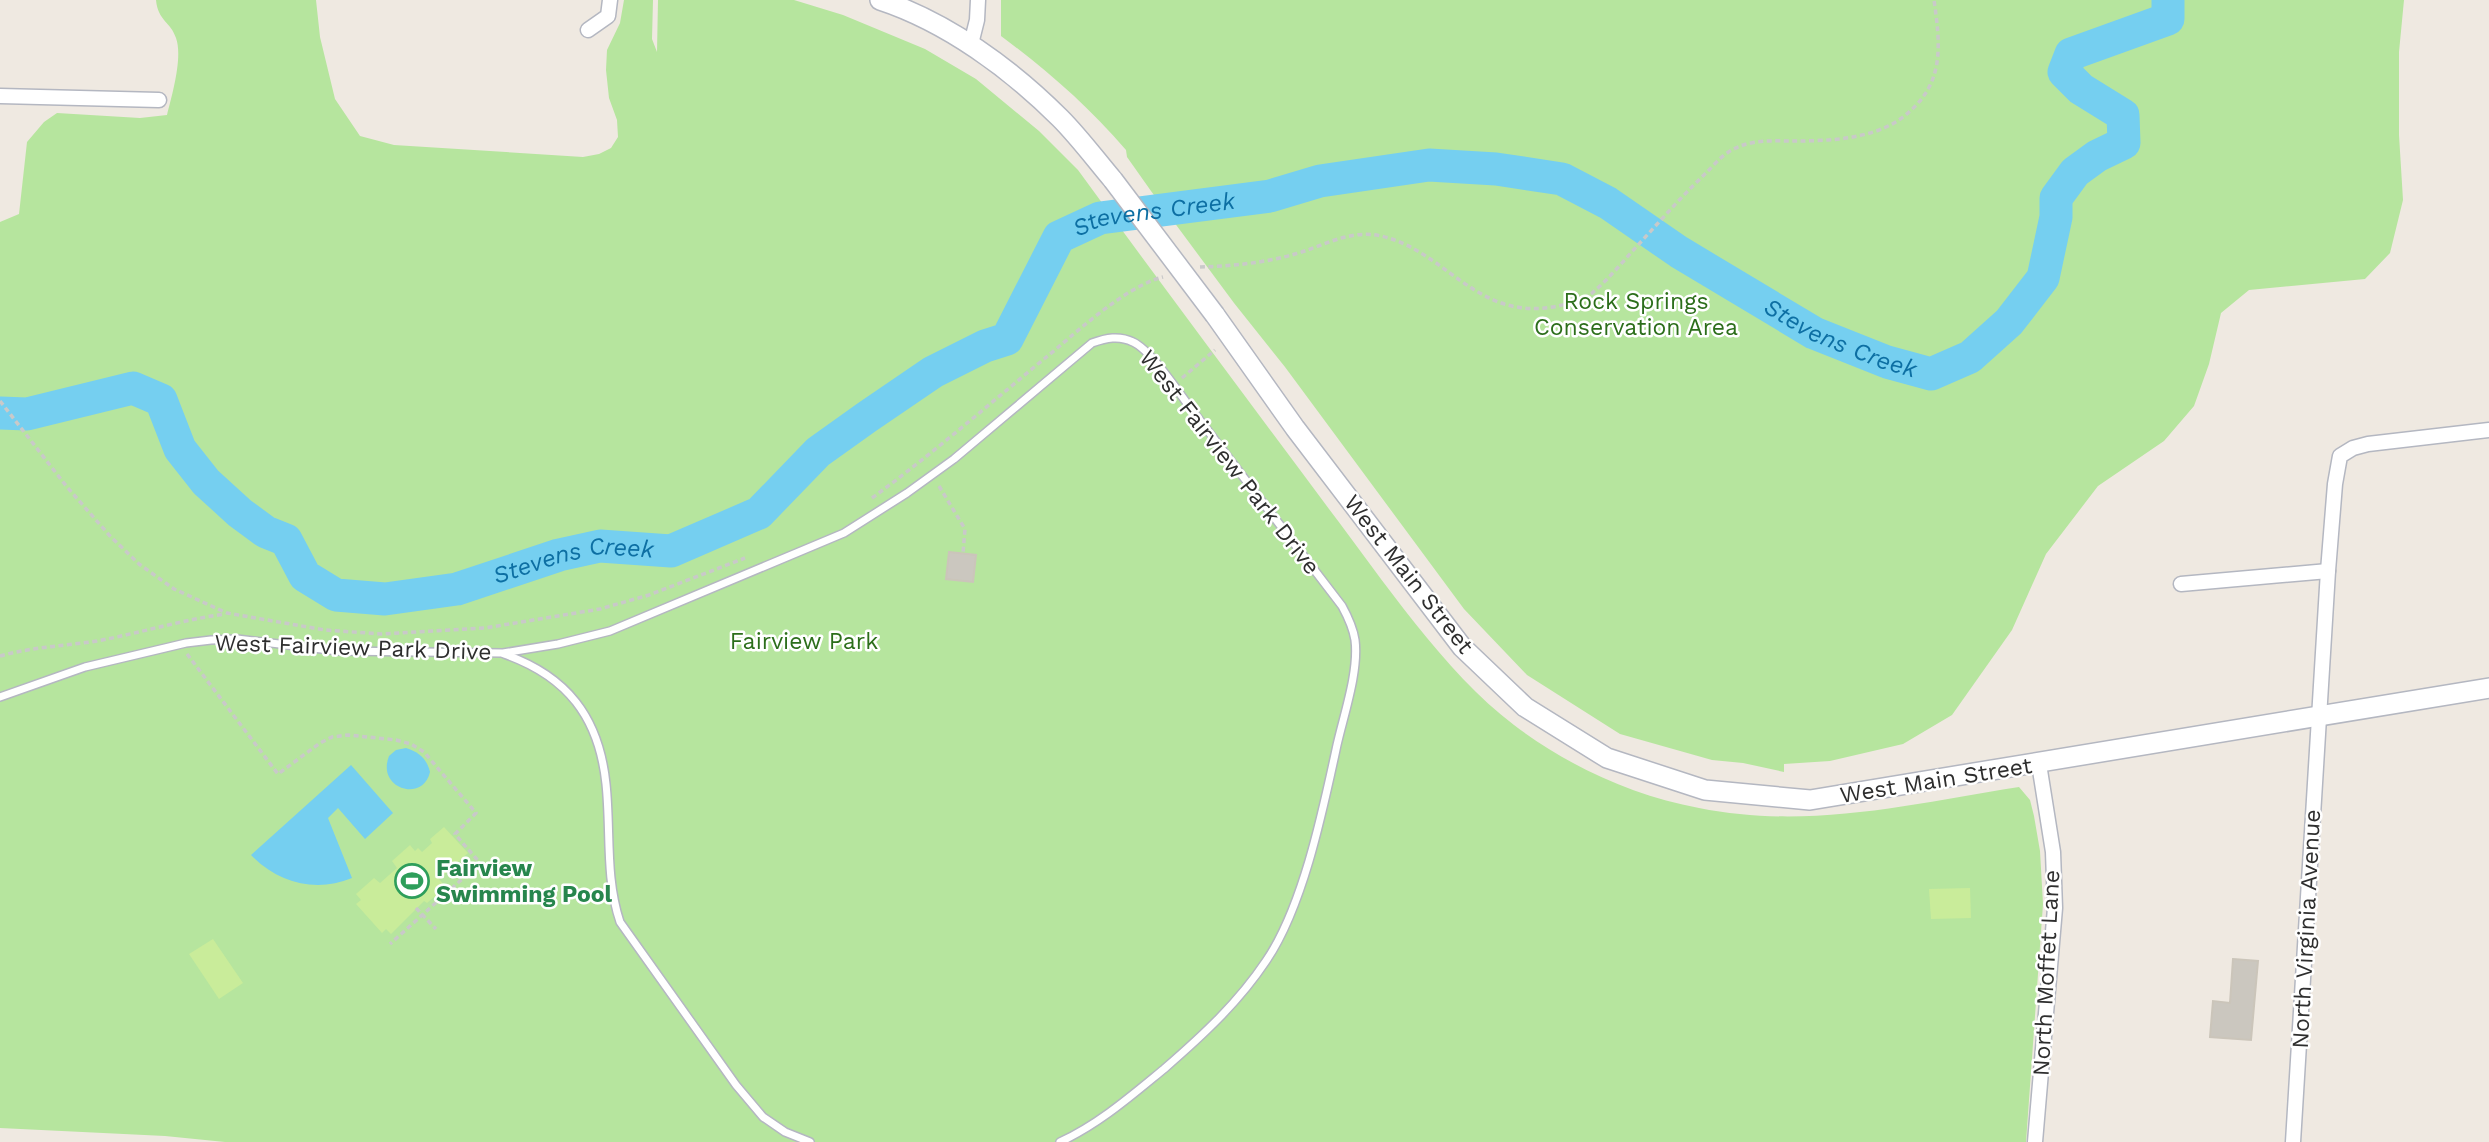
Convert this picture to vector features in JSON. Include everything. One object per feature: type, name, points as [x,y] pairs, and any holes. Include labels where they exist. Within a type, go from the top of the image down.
[{"type":"street","points":[[588,30],[608,16],[610,0]]},
{"type":"street","name":"West Main Street","points":[[880,0],[897,5],[971,44],[1018,80],[1061,119],[1113,180],[1304,439],[1462,646],[1525,707],[1607,758],[1705,790],[1810,800],[2489,688]]},
{"type":"street","points":[[971,44],[977,20],[978,0]]},
{"type":"street","points":[[0,96],[159,100]]},
{"type":"street","name":"North Virginia Avenue","points":[[2293,1142],[2328,571],[2340,456],[2353,448],[2368,444],[2489,430]]},
{"type":"street","points":[[2181,584],[2328,571]]},
{"type":"street","name":"North Moffet Lane","points":[[2035,1142],[2055,908],[2053,852],[2039,764]]},
{"type":"lane","name":"West Fairview Park Drive","points":[[0,697],[85,667],[179,644],[211,640],[237,639],[338,651],[503,653],[584,638],[650,616],[837,537],[932,475],[1018,407],[1092,343],[1113,338],[1133,342],[1143,349],[1173,385],[1342,606],[1351,624],[1355,642],[1354,664],[1310,853],[1289,918],[1268,959],[1242,995],[1212,1027],[1126,1100],[1079,1133],[1060,1142]]},
{"type":"lane","name":"West Fairview Park Drive","points":[[503,653],[544,671],[562,686],[578,705],[595,733],[606,785],[612,900],[620,922],[736,1085],[762,1117],[785,1132],[810,1142]]},
{"type":"path","points":[[1200,267],[1226,266],[1295,254],[1331,240],[1357,234],[1381,236],[1406,245],[1470,289],[1501,303],[1527,309],[1558,306],[1590,295],[1680,198],[1732,149],[1756,141],[1812,141],[1865,134],[1891,126],[1908,114],[1925,96],[1935,75],[1938,54],[1934,0]]},
{"type":"path","points":[[867,502],[916,466],[1111,306],[1147,281],[1173,274]]},
{"type":"path","points":[[1173,385],[1215,350]]},
{"type":"path","points":[[0,401],[67,487],[139,564],[174,589],[227,613],[325,630],[382,634],[485,628],[600,609],[649,595],[752,556]]},
{"type":"path","points":[[932,475],[965,529],[962,553]]},
{"type":"path","points":[[0,656],[42,646],[95,641],[227,613]]},
{"type":"path","points":[[179,644],[278,774],[326,739],[340,735],[396,740],[411,744],[424,752],[476,813],[455,834],[480,863],[390,944]]},
{"type":"path","points":[[416,908],[436,929]]},
{"type":"green space","name":"Fairview Park","points":[[156,0],[316,0],[320,37],[335,99],[360,136],[394,145],[583,157],[611,148],[618,137],[617,120],[609,98],[607,50],[620,23],[624,0],[653,0],[652,39],[657,52],[658,0],[794,0],[843,15],[925,49],[976,79],[1039,131],[1078,170],[1416,624],[1463,679],[1488,703],[1535,740],[1579,766],[1650,796],[1699,808],[1740,814],[1820,816],[1899,807],[2019,787],[2030,800],[2034,816],[2040,851],[2043,904],[2026,1142],[225,1142],[165,1136],[0,1128],[0,222],[19,214],[27,142],[44,122],[57,113],[140,118],[167,115],[176,76],[178,46],[174,33],[159,13]]},
{"type":"green space","name":"Rock Springs Conservation Area","points":[[1001,0],[2404,0],[2399,52],[2399,135],[2403,200],[2390,253],[2365,279],[2249,290],[2221,313],[2209,364],[2194,406],[2164,441],[2098,486],[2046,554],[2012,630],[1952,715],[1903,744],[1830,761],[1784,764],[1784,772],[1743,763],[1712,760],[1620,734],[1527,675],[1464,609],[1151,191],[1127,157],[1126,150],[1067,90],[1001,36]]},
{"type":"green space","name":"Fairview Swimming Pool","points":[[444,827],[468,853],[439,879],[446,887],[427,903],[424,901],[391,934],[386,929],[382,933],[356,904],[361,900],[356,894],[374,878],[380,883],[397,868],[392,861],[410,845],[415,851],[418,848],[422,852],[432,843],[430,839]]},
{"type":"green space","points":[[1970,888],[1971,918],[1931,919],[1929,889]]},
{"type":"green space","points":[[213,939],[243,983],[219,999],[189,954]]},
{"type":"water","points":[[406,748],[422,757],[430,772],[426,782],[411,789],[394,784],[387,767],[389,756],[396,750]]},
{"type":"water","points":[[351,765],[393,813],[365,839],[338,808],[328,818],[352,878],[325,885],[298,883],[273,873],[251,855]]},
{"type":"building","points":[[949,552],[976,555],[973,582],[946,579]]},
{"type":"building","points":[[2233,959],[2258,961],[2251,1040],[2210,1037],[2213,1001],[2230,1003]]},
{"type":"waterway","name":"Stevens Creek","points":[[0,413],[27,414],[133,388],[161,400],[180,449],[206,482],[266,532],[286,540],[305,576],[336,595],[385,599],[457,589],[559,555],[600,546],[671,551],[759,513],[818,452],[867,417],[933,372],[985,346],[1007,339],[1059,237],[1100,218],[1270,196],[1320,181],[1429,165],[1496,169],[1562,179],[1608,203],[1679,252],[1814,333],[1887,362],[1931,374],[1970,357],[2009,322],[2043,278],[2056,217],[2056,198],[2075,172],[2097,156],[2124,143],[2123,115],[2081,89],[2064,72],[2071,54],[2168,19],[2168,0]]},
{"type":"place","name":"Fairview Swimming Pool","points":[[412,881]]}]
